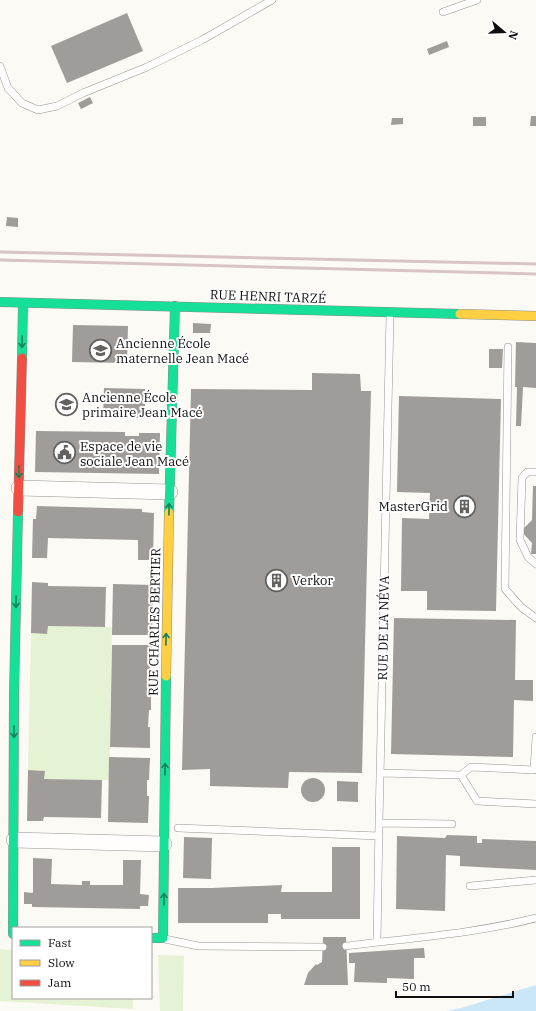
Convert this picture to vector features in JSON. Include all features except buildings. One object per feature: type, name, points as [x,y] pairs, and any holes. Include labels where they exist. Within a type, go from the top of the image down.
[{"type":"street","name":"RUE HENRI TARZÉ","points":[[0,302],[536,316]]},
{"type":"street","points":[[8,933],[14,840],[14,695],[23,303]]},
{"type":"street","name":"RUE CHARLES BERTIER","points":[[163,938],[166,633],[175,306]]},
{"type":"street","points":[[19,488],[170,492]]},
{"type":"street","points":[[14,840],[164,844]]},
{"type":"street","points":[[152,938],[163,938]]},
{"type":"lane","points":[[0,66],[8,88],[22,103],[38,110],[57,106],[83,93],[147,67],[202,40],[272,0]]},
{"type":"lane","points":[[444,12],[476,0]]},
{"type":"lane","name":"RUE DE LA NÉVA","points":[[377,942],[378,823],[390,313]]},
{"type":"lane","points":[[508,347],[504,556],[505,589],[521,607],[536,618]]},
{"type":"lane","points":[[536,472],[528,472],[522,478],[520,540],[528,557],[536,564]]},
{"type":"lane","points":[[380,773],[461,775],[471,768],[535,770],[536,737]]},
{"type":"lane","points":[[461,775],[477,801],[536,804]]},
{"type":"lane","points":[[378,823],[452,824]]},
{"type":"lane","points":[[178,828],[378,836]]},
{"type":"lane","points":[[470,886],[536,880]]},
{"type":"lane","points":[[346,946],[440,936],[502,927],[536,918]]},
{"type":"lane","points":[[163,938],[198,946],[323,947]]},
{"type":"green space","points":[[48,626],[112,627],[109,780],[44,779],[44,771],[28,770],[31,633],[47,634]]},
{"type":"green space","points":[[0,949],[12,950],[12,999],[133,999],[133,1009],[0,1001]]},
{"type":"green space","points":[[158,955],[184,956],[183,1011],[160,1011]]},
{"type":"water","points":[[536,985],[536,1011],[446,1011],[461,1008]]},
{"type":"railway","points":[[0,252],[536,264]]},
{"type":"railway","points":[[0,260],[536,274]]},
{"type":"traffic: fast","points":[[0,302],[460,314]]},
{"type":"traffic: fast","points":[[22,358],[23,303]]},
{"type":"traffic: fast","points":[[169,513],[175,306]]},
{"type":"traffic: fast","points":[[13,927],[14,695],[18,512]]},
{"type":"traffic: fast","points":[[152,938],[163,938],[166,676]]},
{"type":"traffic: slow","points":[[460,314],[536,316]]},
{"type":"traffic: slow","points":[[166,676],[169,513]]},
{"type":"traffic: jam","points":[[18,512],[22,358]]},
{"type":"place","name":"Ancienne École maternelle Jean Macé","points":[[100,350]]},
{"type":"place","name":"Ancienne École primaire Jean Macé","points":[[67,404]]},
{"type":"place","name":"Espace de vie sociale Jean Macé","points":[[64,453]]},
{"type":"place","name":"MasterGrid","points":[[464,506]]},
{"type":"place","name":"Verkor","points":[[277,580]]}]
